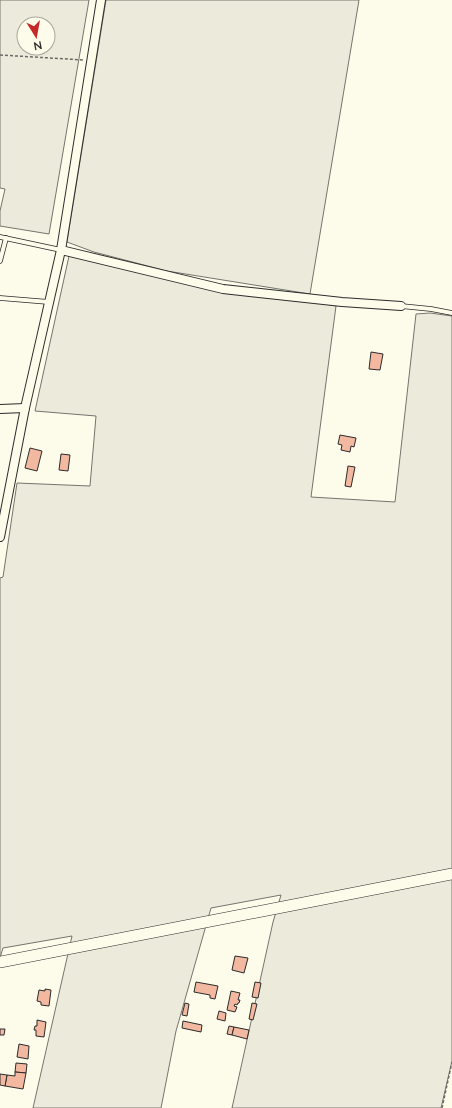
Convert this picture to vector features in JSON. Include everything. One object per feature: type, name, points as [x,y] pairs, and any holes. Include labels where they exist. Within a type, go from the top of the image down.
[{"type":"main road","points":[[0,962],[452,874]]},
{"type":"street","points":[[0,537],[26,408],[61,250],[102,0]]},
{"type":"street","points":[[61,250],[223,289],[342,302],[401,306]]},
{"type":"street","points":[[0,409],[26,408]]},
{"type":"lane","points":[[0,237],[61,250]]},
{"type":"lane","points":[[0,261],[6,238]]},
{"type":"lane","points":[[0,298],[50,302]]},
{"type":"lane","points":[[401,306],[452,313]]},
{"type":"path","points":[[0,55],[91,61]]},
{"type":"path","points":[[442,1108],[452,1062]]},
{"type":"shaded area","points":[[0,0],[89,0],[49,234],[0,226],[0,211],[5,189],[0,188]]},
{"type":"shaded area","points":[[106,0],[359,0],[310,294],[167,271],[94,252],[67,242]]},
{"type":"shaded area","points":[[69,256],[336,306],[311,497],[395,502],[416,314],[430,313],[452,316],[452,1061],[441,1108],[232,1108],[273,922],[281,895],[211,908],[176,1031],[161,1108],[33,1108],[72,936],[3,948],[0,958],[0,578],[3,577],[17,483],[90,486],[96,416],[35,411]]},
{"type":"building","points":[[371,352],[383,354],[380,370],[369,369]]},
{"type":"building","points":[[340,435],[356,438],[354,447],[351,446],[350,452],[341,450],[342,445],[338,444]]},
{"type":"building","points":[[30,448],[42,451],[37,471],[25,468]]},
{"type":"building","points":[[61,454],[70,455],[68,471],[59,470]]},
{"type":"building","points":[[348,466],[355,467],[351,487],[345,486]]},
{"type":"building","points":[[235,956],[248,958],[244,973],[232,970]]},
{"type":"building","points":[[196,982],[218,986],[215,999],[210,998],[210,995],[194,992]]},
{"type":"building","points":[[255,982],[261,983],[258,998],[252,997]]},
{"type":"building","points":[[45,989],[51,990],[49,1006],[41,1005],[41,1002],[37,1001],[39,990],[45,991]]},
{"type":"building","points":[[231,991],[240,993],[238,1000],[240,1000],[239,1003],[237,1005],[235,1004],[234,1006],[237,1007],[235,1012],[227,1010]]},
{"type":"building","points":[[185,1003],[189,1004],[187,1016],[182,1015]]},
{"type":"building","points":[[252,1003],[257,1004],[253,1020],[249,1019]]},
{"type":"building","points":[[219,1011],[226,1013],[225,1021],[217,1019]]},
{"type":"building","points":[[37,1020],[46,1022],[44,1037],[36,1036],[36,1030],[34,1030],[35,1026],[37,1026]]},
{"type":"building","points":[[183,1021],[202,1025],[201,1032],[182,1028]]},
{"type":"building","points":[[229,1026],[234,1027],[232,1035],[227,1034]]},
{"type":"building","points":[[234,1027],[249,1030],[247,1039],[232,1035]]},
{"type":"building","points":[[0,1029],[5,1029],[4,1035],[0,1035]]},
{"type":"building","points":[[19,1044],[29,1046],[28,1059],[17,1057]]},
{"type":"building","points":[[16,1063],[27,1064],[26,1073],[15,1072]]},
{"type":"building","points":[[15,1072],[26,1073],[23,1089],[5,1086],[7,1075],[15,1076]]},
{"type":"building","points":[[0,1074],[7,1075],[5,1086],[0,1085]]}]
